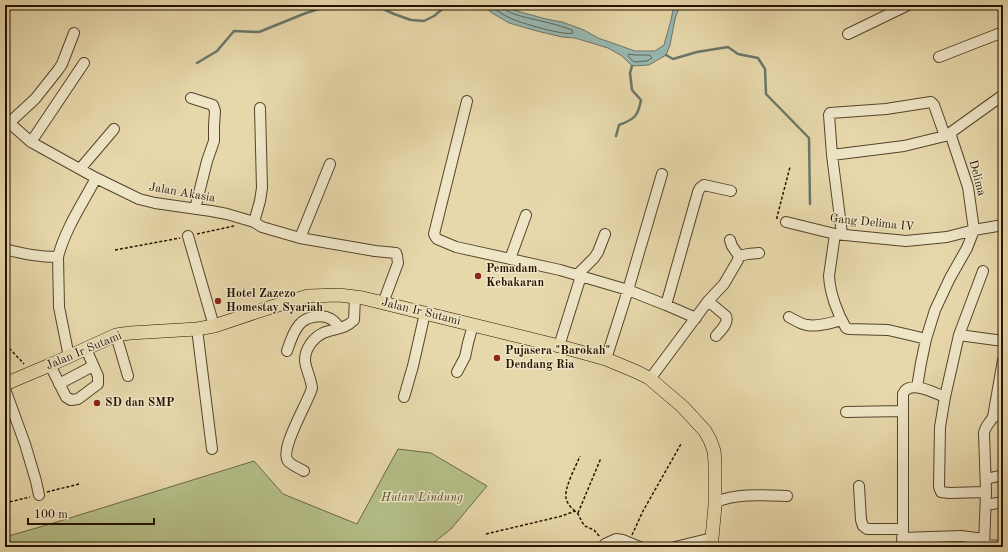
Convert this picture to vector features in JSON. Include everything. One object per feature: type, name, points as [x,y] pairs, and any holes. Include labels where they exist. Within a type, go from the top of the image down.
[{"type":"main road","name":"Jalan Ir Sutami","points":[[5,384],[116,335],[134,332],[214,326],[308,296],[339,295],[383,303],[560,346],[606,359],[650,379],[683,407],[705,431],[710,440],[714,451],[715,462],[715,502],[712,542]]},
{"type":"street","points":[[848,34],[908,5]]},
{"type":"street","points":[[939,57],[1003,32]]},
{"type":"street","points":[[7,121],[35,99],[58,70],[62,64],[74,33]]},
{"type":"street","points":[[31,142],[84,64]]},
{"type":"street","points":[[926,339],[888,330],[849,329],[846,328],[841,320],[829,276],[839,234],[832,155],[904,146],[947,135],[1003,95]]},
{"type":"street","points":[[191,98],[212,105],[215,111],[214,144],[207,160],[194,209]]},
{"type":"street","points":[[467,101],[434,234],[437,239],[456,247],[560,270],[628,290],[696,318]]},
{"type":"street","name":"Delima","points":[[832,155],[829,115],[832,113],[886,109],[931,102],[934,105],[968,187],[974,230]]},
{"type":"street","points":[[254,222],[262,188],[260,108]]},
{"type":"street","name":"Jalan Akasia","points":[[7,121],[31,142],[80,170],[139,199],[155,203],[227,214],[254,222],[262,227],[300,238],[375,251],[396,253],[398,263],[383,303]]},
{"type":"street","points":[[80,170],[114,129]]},
{"type":"street","points":[[300,238],[330,164]]},
{"type":"street","points":[[606,359],[662,174]]},
{"type":"street","points":[[68,357],[59,307],[58,257],[72,223],[96,178]]},
{"type":"street","points":[[666,305],[700,188],[704,185],[731,191]]},
{"type":"street","points":[[510,259],[526,215]]},
{"type":"street","name":"Gang Delima IV","points":[[786,222],[839,234],[910,241],[947,237],[1003,225]]},
{"type":"street","points":[[917,387],[926,339],[935,310],[950,278],[967,248],[974,230]]},
{"type":"street","points":[[560,346],[579,276],[598,252],[605,234]]},
{"type":"street","points":[[188,236],[214,326]]},
{"type":"street","points":[[730,240],[739,256]]},
{"type":"street","points":[[5,249],[26,255],[58,257]]},
{"type":"street","points":[[650,379],[708,301],[724,284],[739,256],[759,253]]},
{"type":"street","points":[[983,270],[959,335],[945,397],[940,426],[939,487],[941,492],[949,493],[986,492]]},
{"type":"street","points":[[304,471],[289,462],[286,455],[288,443],[312,388],[306,366],[305,354],[314,339],[320,334],[349,325],[354,320],[356,297]]},
{"type":"street","points":[[708,301],[727,318],[727,321],[716,336]]},
{"type":"street","points":[[404,397],[413,366],[425,313]]},
{"type":"street","points":[[287,351],[298,325],[302,321],[318,316],[330,318],[340,328]]},
{"type":"street","points":[[789,317],[806,325],[823,324],[841,320]]},
{"type":"street","points":[[457,372],[465,357],[473,325]]},
{"type":"street","points":[[197,328],[212,449]]},
{"type":"street","points":[[116,335],[128,376]]},
{"type":"street","points":[[959,335],[1003,342]]},
{"type":"street","points":[[50,365],[66,397],[71,400],[78,399],[98,384],[98,376],[86,349]]},
{"type":"street","points":[[984,544],[986,479],[984,429],[998,416],[1003,360]]},
{"type":"street","points":[[59,384],[93,366]]},
{"type":"street","points":[[902,538],[903,394],[908,387],[917,387],[945,397]]},
{"type":"street","points":[[5,389],[26,444],[39,495]]},
{"type":"street","points":[[846,412],[903,411]]},
{"type":"street","points":[[986,479],[1003,475]]},
{"type":"street","points":[[859,486],[861,520],[863,526],[867,529],[902,538],[961,536],[984,544],[1003,546]]},
{"type":"street","points":[[715,502],[747,495],[787,496]]},
{"type":"street","points":[[986,505],[1003,502]]},
{"type":"street","points":[[605,545],[616,539],[629,542],[640,547]]},
{"type":"street","points":[[675,547],[712,542]]},
{"type":"path","points":[[786,222],[778,219],[777,217],[790,167]]},
{"type":"path","points":[[5,346],[10,349],[32,372]]},
{"type":"path","points":[[629,542],[642,511],[681,444]]},
{"type":"path","points":[[580,456],[569,483],[566,497],[568,504],[578,514],[585,526],[594,530],[605,545]]},
{"type":"path","points":[[578,514],[601,458]]},
{"type":"path","points":[[5,503],[79,484]]},
{"type":"path","points":[[486,534],[562,516],[575,511]]},
{"type":"green space","name":"Hutan Lindung","points":[[398,449],[431,453],[487,486],[451,529],[428,547],[5,547],[5,537],[254,461],[283,494],[357,524]]},
{"type":"water","points":[[482,5],[504,5],[517,11],[562,22],[584,30],[598,38],[635,51],[655,51],[664,45],[674,5],[680,5],[666,55],[649,65],[632,66],[622,56],[608,48],[575,38],[562,37],[509,23]]},
{"type":"waterway","points":[[197,63],[217,51],[234,31],[259,32],[306,13],[332,5]]},
{"type":"waterway","points":[[375,5],[411,20],[424,21],[434,16],[447,5]]},
{"type":"waterway","points":[[666,55],[673,59],[697,52],[728,47],[738,54],[758,58],[765,69],[766,94],[809,138],[810,204]]},
{"type":"waterway","points":[[616,136],[619,125],[632,119],[637,113],[640,105],[641,100],[632,90],[630,73],[632,66]]},
{"type":"place","name":"Pemadam Kebakaran","points":[[478,276]]},
{"type":"place","name":"Hotel Zazezo Homestay Syariah","points":[[218,301]]},
{"type":"place","name":"Pujasera \"Barokah\" Dendang Ria","points":[[497,358]]},
{"type":"place","name":"SD dan SMP","points":[[97,403]]}]
